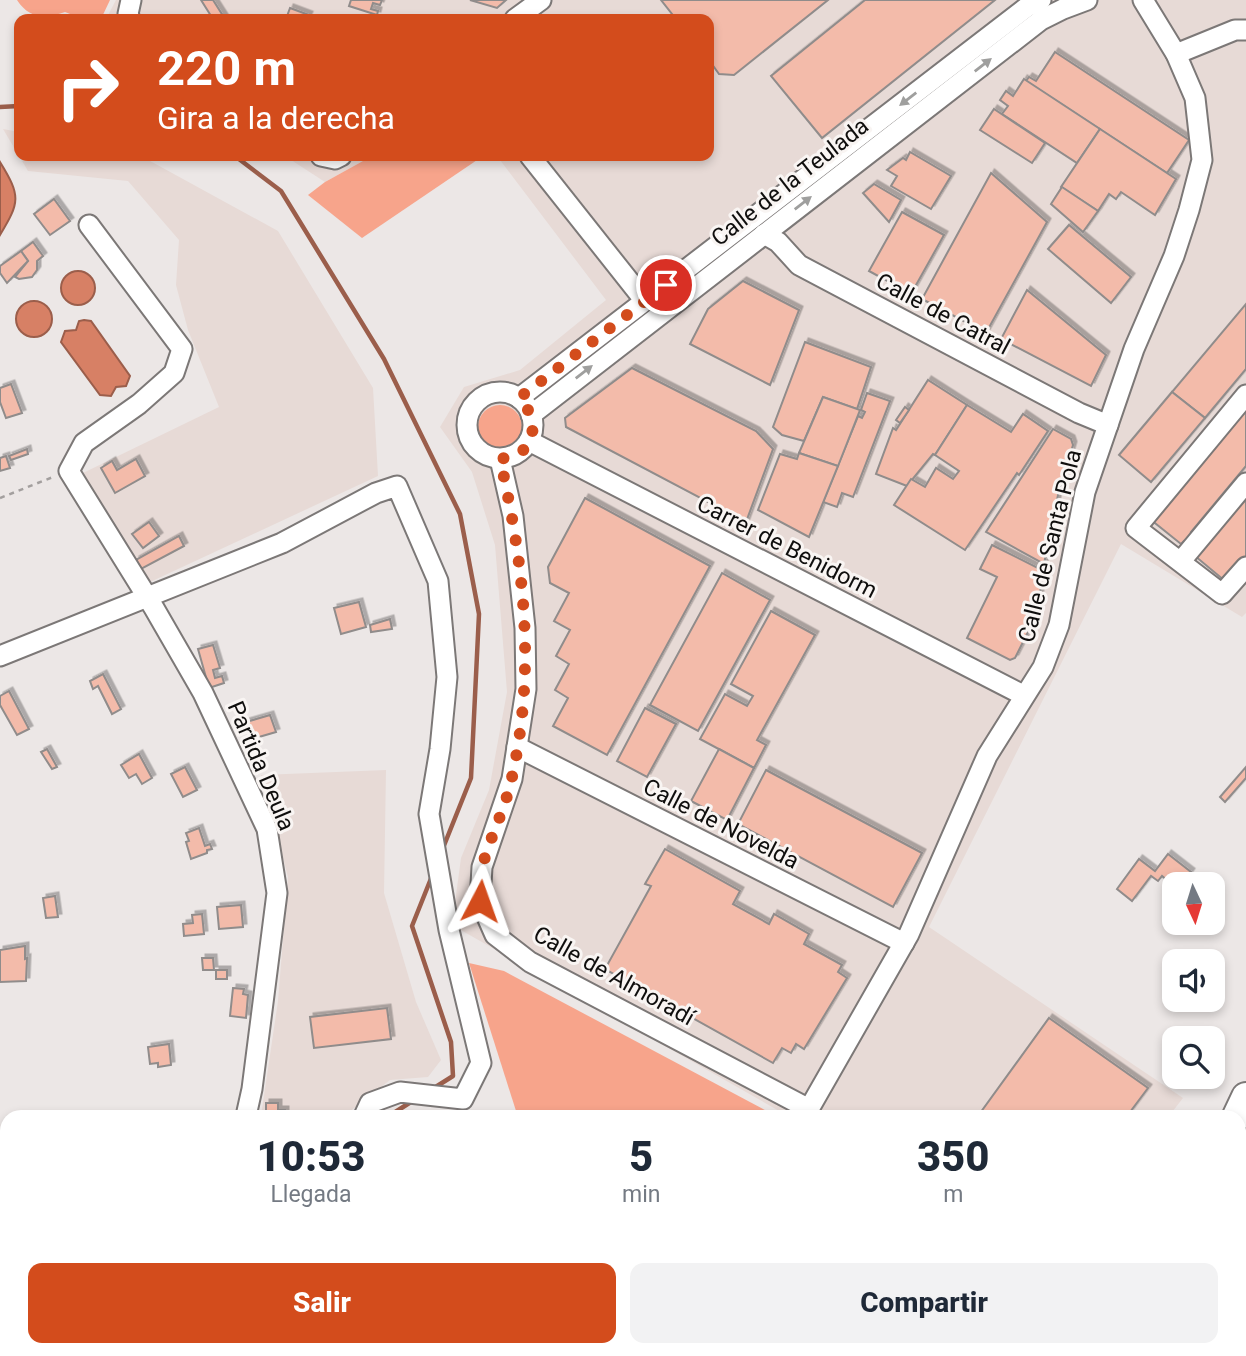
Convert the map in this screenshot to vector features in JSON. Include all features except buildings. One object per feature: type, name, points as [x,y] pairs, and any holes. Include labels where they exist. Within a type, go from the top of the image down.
[{"type":"street","points":[[522,14],[541,0]]},
{"type":"street","name":"Calle de la Teulada","points":[[519,398],[1027,7],[1041,0]]},
{"type":"street","name":"Calle de la Teulada","points":[[531,415],[1041,20],[1087,0]]},
{"type":"street","name":"Calle de Santa Pola","points":[[808,1110],[904,943],[987,756],[1042,667],[1059,625],[1085,492],[1134,349],[1174,256],[1189,211],[1202,160],[1195,98],[1176,54],[1143,0]]},
{"type":"street","points":[[1176,54],[1235,30],[1246,30]]},
{"type":"street","points":[[534,161],[645,302]]},
{"type":"street","points":[[69,471],[83,443],[139,404],[174,373],[182,349],[89,225]]},
{"type":"street","name":"Calle de Catral","points":[[764,234],[778,242],[799,265],[1079,413],[1108,425]]},
{"type":"street","points":[[509,393],[526,404],[531,415],[533,430],[529,442],[516,455],[500,459],[488,457],[474,448],[468,438],[467,418],[477,401],[486,394],[509,393]]},
{"type":"street","points":[[1246,395],[1136,528],[1222,594],[1246,567]]},
{"type":"street","name":"Carrer de Benidorm","points":[[529,442],[1023,695]]},
{"type":"street","name":"Calle de Almoradí","points":[[500,459],[513,516],[525,628],[526,689],[512,779],[482,867],[480,901],[495,935],[530,962],[803,1110]]},
{"type":"street","name":"Partida Deula","points":[[69,471],[203,693],[267,829],[277,893],[253,1089],[248,1110]]},
{"type":"street","points":[[1181,561],[1246,484]]},
{"type":"street","points":[[0,656],[282,543],[376,492],[397,486],[438,581],[447,677],[440,749],[429,814],[449,930],[481,1063],[463,1099],[400,1092],[370,1103],[367,1110]]},
{"type":"street","name":"Calle de Novelda","points":[[517,747],[904,943]]},
{"type":"path","points":[[0,498],[69,471]]},
{"type":"shaded area","points":[[17,0],[110,0],[103,14],[33,14]]},
{"type":"shaded area","points":[[116,0],[1246,0],[1246,613],[1242,617],[1121,544],[929,927],[1162,1084],[1162,1089],[1170,1089],[1183,1098],[1174,1110],[777,1110],[452,925],[461,858],[489,790],[507,692],[495,545],[472,472],[440,427],[464,387],[520,370],[606,300],[501,161],[714,161],[714,14],[109,14]]},
{"type":"shaded area","points":[[3,129],[14,131],[14,148]]},
{"type":"shaded area","points":[[22,161],[150,161],[278,231],[373,388],[378,476],[148,583],[83,473],[219,407],[188,330],[176,285],[179,240],[128,181],[28,171]]},
{"type":"shaded area","points":[[293,161],[363,161],[325,182]]},
{"type":"shaded area","points":[[363,161],[476,161],[362,238],[308,195],[325,182]]},
{"type":"shaded area","points":[[0,162],[12,183],[15,199],[0,235]]},
{"type":"shaded area","points":[[78,271],[90,276],[95,288],[90,300],[78,305],[66,300],[61,288],[66,276]]},
{"type":"shaded area","points":[[34,301],[46,307],[52,319],[46,331],[34,337],[22,331],[16,319],[22,307]]},
{"type":"shaded area","points":[[79,321],[91,321],[130,376],[126,386],[116,387],[111,396],[100,395],[61,342],[65,331],[76,330]]},
{"type":"shaded area","points":[[500,405],[516,411],[522,427],[516,443],[500,449],[484,443],[478,427],[484,411]]},
{"type":"shaded area","points":[[386,770],[384,893],[416,1002],[441,1060],[428,1077],[390,1080],[352,1110],[262,1110],[278,1001],[288,877],[261,775]]},
{"type":"shaded area","points":[[469,963],[504,971],[765,1110],[516,1110]]},
{"type":"waterway","points":[[0,107],[14,106]]},
{"type":"waterway","points":[[242,161],[281,191],[384,359],[460,514],[479,614],[471,778],[443,848]]},
{"type":"waterway","points":[[432,876],[412,926],[451,1042],[453,1076],[434,1088]]},
{"type":"waterway","points":[[398,1110],[414,1100]]},
{"type":"route","points":[[480,901],[482,867],[512,779],[526,689],[525,628],[513,516],[500,459],[516,455],[525,448],[533,430],[533,420],[526,404],[519,398],[666,285]]}]
